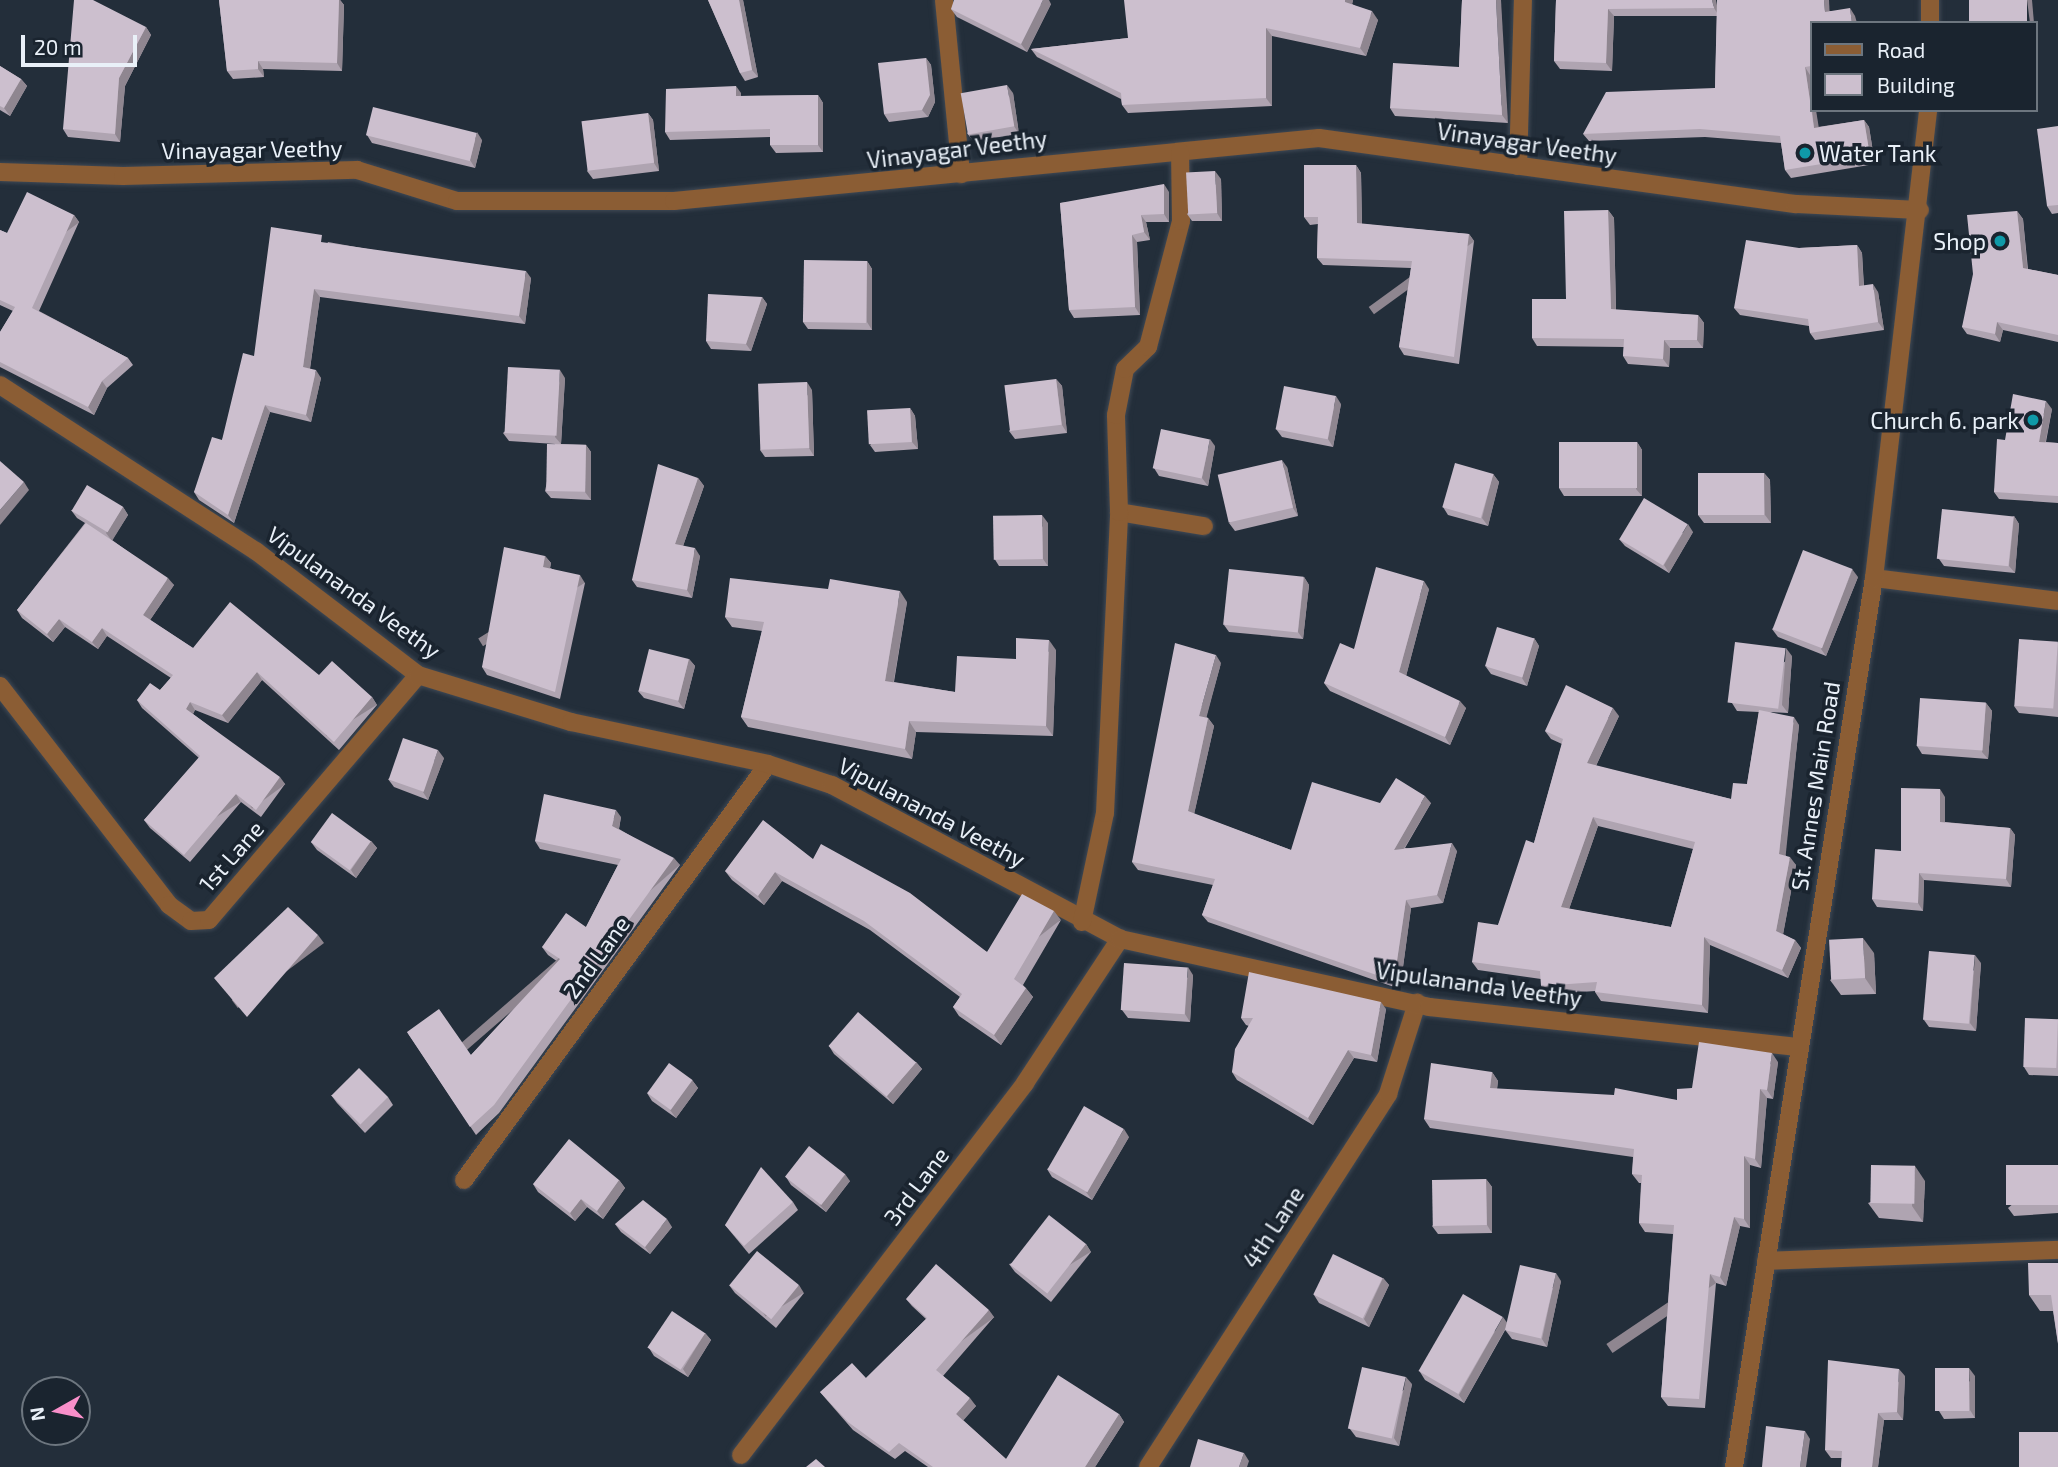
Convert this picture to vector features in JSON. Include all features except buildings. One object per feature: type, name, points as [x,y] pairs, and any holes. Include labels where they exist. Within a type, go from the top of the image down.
[{"type":"street","points":[[944,0],[961,174]]},
{"type":"street","points":[[1518,166],[1523,0]]},
{"type":"street","points":[[1930,0],[1930,21]]},
{"type":"street","name":"St. Annes Main Road","points":[[1734,1467],[1798,1047],[1874,578],[1920,210],[1928,112]]},
{"type":"street","name":"Vinayagar Veethy","points":[[0,172],[123,176],[357,170],[457,201],[674,201],[1319,138],[1796,204],[1920,210]]},
{"type":"street","points":[[1082,922],[1105,814],[1119,512],[1116,415],[1125,369],[1149,347],[1181,221],[1180,152]]},
{"type":"street","name":"Vipulananda Veethy","points":[[0,385],[256,551],[418,675],[571,722],[768,764],[832,785],[921,830],[1082,922],[1120,939],[1417,1003],[1798,1047]]},
{"type":"street","points":[[1119,512],[1203,526]]},
{"type":"street","points":[[1874,578],[2058,601]]},
{"type":"street","name":"1st Lane","points":[[0,686],[169,905],[191,921],[209,920],[418,675]]},
{"type":"street","name":"2nd Lane","points":[[464,1180],[768,764]]},
{"type":"street","name":"3rd Lane","points":[[741,1455],[1024,1083],[1120,939]]},
{"type":"street","name":"4th Lane","points":[[1148,1467],[1388,1094],[1417,1003]]},
{"type":"street","points":[[1766,1261],[2058,1250]]},
{"type":"place","name":"Water Tank","points":[[1805,153]]},
{"type":"place","name":"Shop","points":[[2000,241]]},
{"type":"place","name":"Church 6. park","points":[[2033,420]]}]
